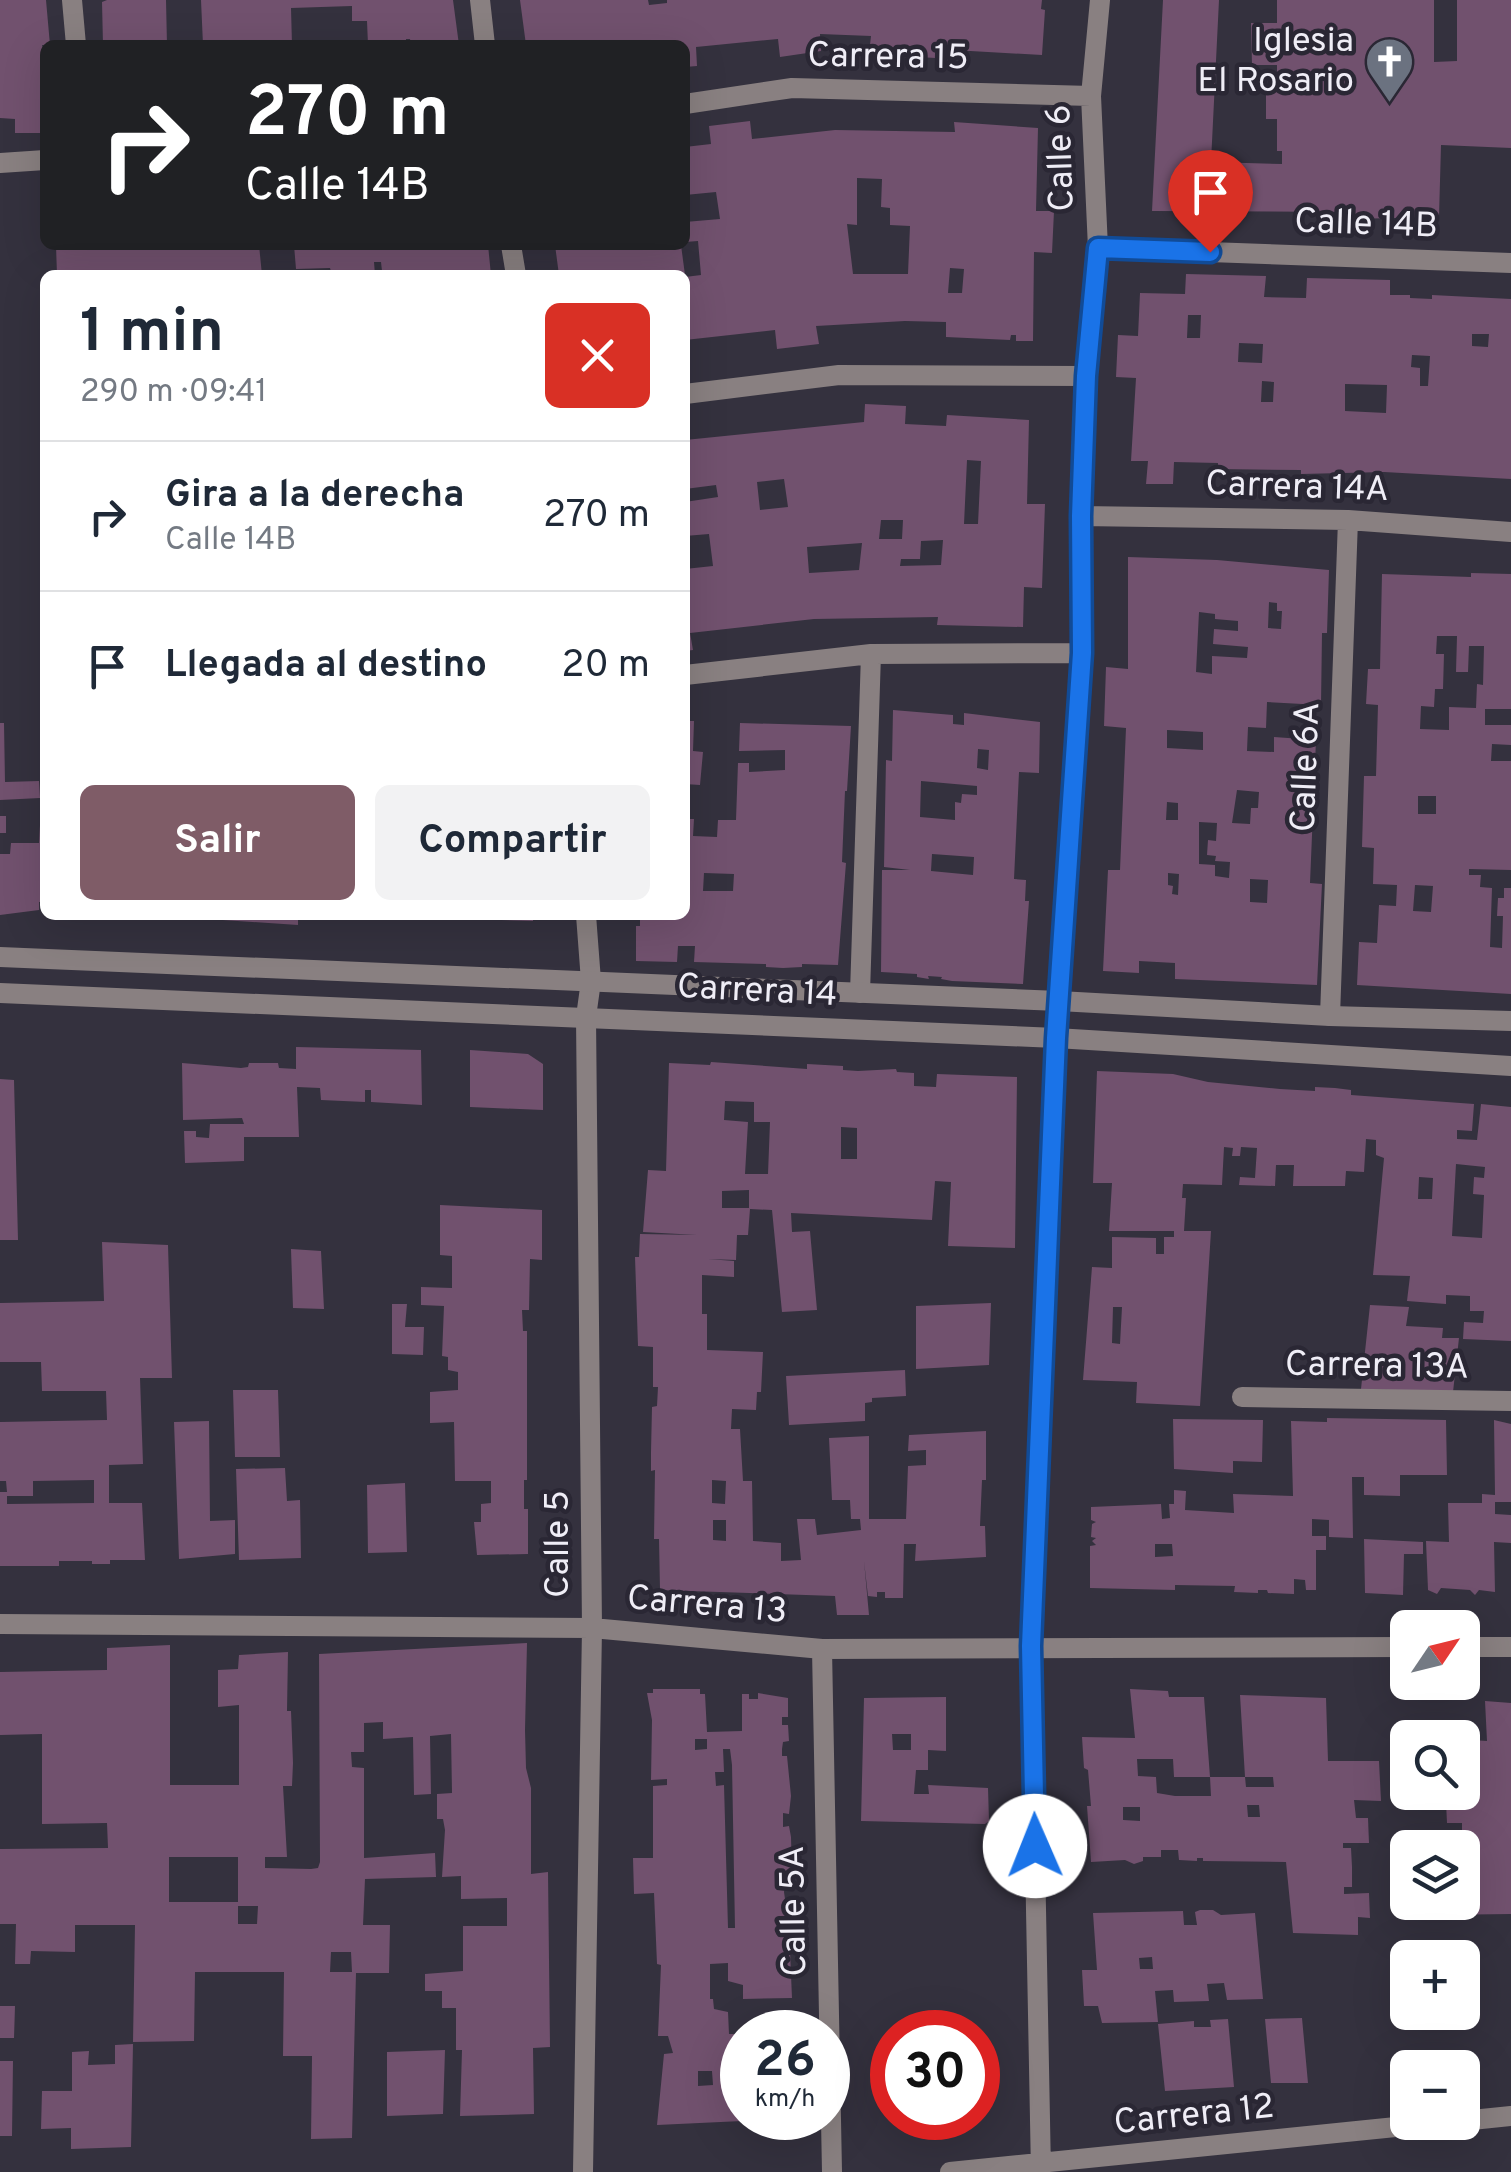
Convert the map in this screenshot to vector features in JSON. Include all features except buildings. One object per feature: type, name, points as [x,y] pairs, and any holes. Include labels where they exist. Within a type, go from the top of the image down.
[{"type":"street","points":[[72,0],[76,40]]},
{"type":"street","points":[[480,0],[484,40]]},
{"type":"street","name":"Calle 6","points":[[1041,2168],[1031,1646],[1056,1038],[1082,653],[1086,376],[1098,248],[1091,96],[1100,0]]},
{"type":"street","name":"Carrera 15","points":[[690,103],[792,88],[1091,96]]},
{"type":"street","points":[[0,163],[40,160]]},
{"type":"street","name":"Calle 14B","points":[[1098,248],[1511,263]]},
{"type":"street","points":[[690,393],[839,374],[1086,376]]},
{"type":"street","name":"Carrera 14A","points":[[1081,516],[1348,520],[1511,532]]},
{"type":"street","name":"Calle 6A","points":[[1330,1016],[1348,520]]},
{"type":"street","points":[[690,674],[871,654],[1082,653]]},
{"type":"street","points":[[860,992],[871,654]]},
{"type":"street","name":"Calle 5","points":[[583,2172],[592,1628],[586,1017],[591,981],[586,920]]},
{"type":"street","name":"Carrera 14","points":[[0,957],[1511,1022]]},
{"type":"street","name":"Carrera 14","points":[[0,994],[1056,1038],[1511,1066]]},
{"type":"street","name":"Carrera 13A","points":[[1242,1397],[1511,1401]]},
{"type":"street","name":"Carrera 13","points":[[0,1624],[592,1628],[822,1649],[1390,1647]]},
{"type":"street","points":[[1480,1647],[1511,1647]]},
{"type":"street","name":"Calle 5A","points":[[822,1649],[832,2172]]},
{"type":"street","points":[[1480,2119],[1511,2116]]},
{"type":"street","name":"Carrera 12","points":[[950,2172],[1041,2168],[1390,2128]]},
{"type":"place","name":"Iglesia El Rosario","points":[[1389,104]]},
{"type":"route","points":[[1035,1846],[1031,1646],[1056,1038],[1082,653],[1086,376],[1098,248],[1210,252]]}]
